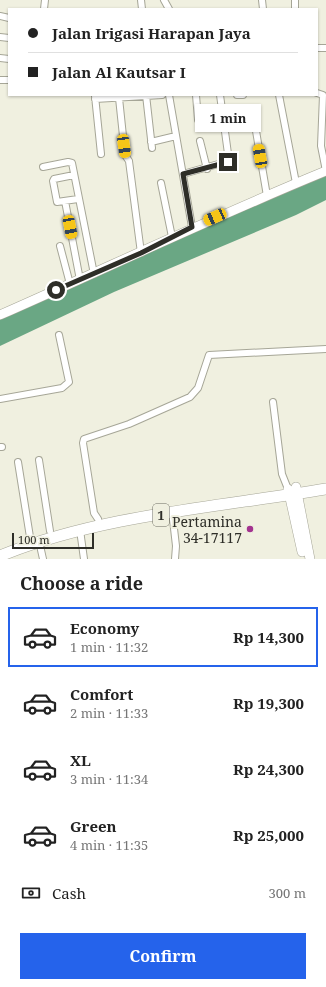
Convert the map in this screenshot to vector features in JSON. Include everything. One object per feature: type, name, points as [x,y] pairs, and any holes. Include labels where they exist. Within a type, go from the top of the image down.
[{"type":"highway","name":"1","points":[[292,491],[326,482]]},
{"type":"highway","name":"1","points":[[0,554],[50,531],[98,519],[172,510],[292,491],[326,489]]},
{"type":"highway","name":"1","points":[[34,539],[172,510]]},
{"type":"street","points":[[0,315],[141,253],[192,227],[326,171],[321,146],[323,95],[318,93]]},
{"type":"street","points":[[101,154],[95,97],[146,96],[152,145],[176,136]]},
{"type":"street","points":[[169,96],[192,227]]},
{"type":"street","points":[[196,96],[198,120]]},
{"type":"street","points":[[183,174],[207,169],[229,161],[220,96]]},
{"type":"street","points":[[279,96],[296,183]]},
{"type":"street","points":[[120,97],[125,151],[129,161],[141,253]]},
{"type":"street","points":[[256,131],[268,196]]},
{"type":"street","points":[[200,141],[207,169]]},
{"type":"street","points":[[43,167],[71,162],[94,274]]},
{"type":"street","points":[[74,175],[53,180],[57,202],[78,199]]},
{"type":"street","points":[[161,183],[172,237]]},
{"type":"street","points":[[65,201],[80,280]]},
{"type":"street","points":[[60,246],[70,284]]},
{"type":"street","points":[[0,399],[62,388],[68,385],[69,382],[59,335]]},
{"type":"street","points":[[98,519],[94,512],[90,493],[83,442],[84,439],[129,424],[190,397],[198,388],[209,355],[326,349]]},
{"type":"street","points":[[273,402],[282,474],[292,491],[310,559]]},
{"type":"street","points":[[39,460],[50,531]]},
{"type":"street","points":[[18,462],[34,539],[43,559]]},
{"type":"street","points":[[292,491],[304,559]]},
{"type":"street","points":[[172,510],[176,546],[175,559]]},
{"type":"street","points":[[80,530],[84,559]]},
{"type":"shaded area","points":[[326,171],[326,200],[296,215],[114,292],[0,346],[0,315]]},
{"type":"place","name":"Pertamina 34-17117","points":[[250,529]]},
{"type":"route","points":[[56,290],[141,253],[192,227],[183,174],[228,162]]}]
